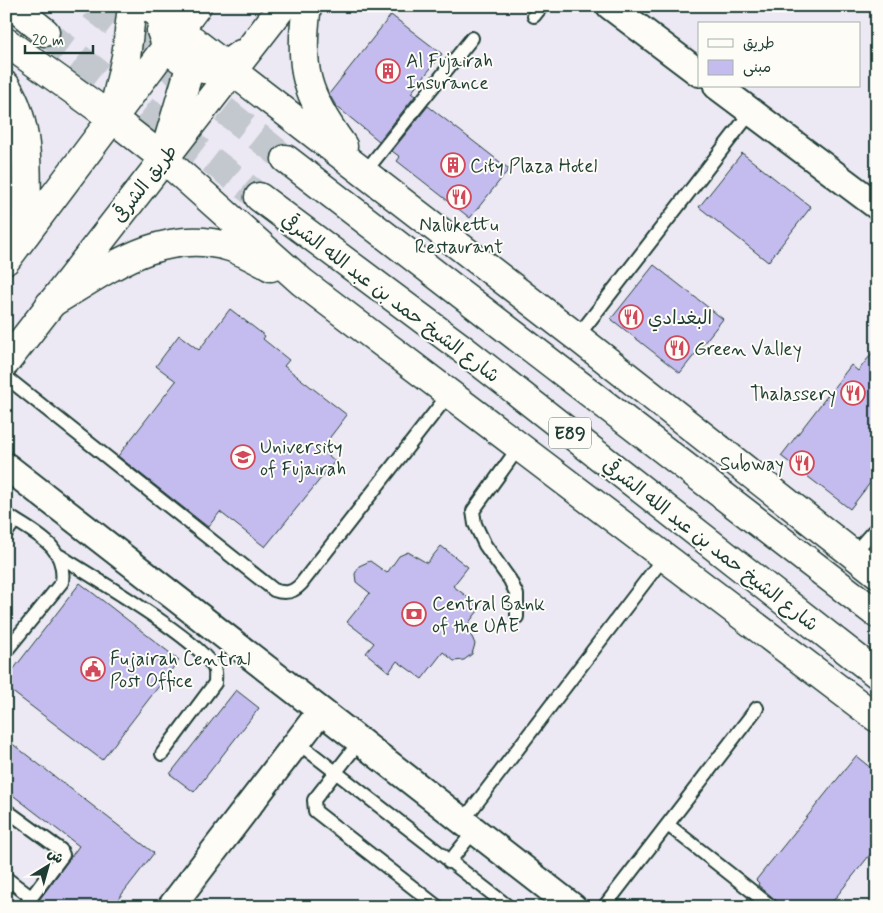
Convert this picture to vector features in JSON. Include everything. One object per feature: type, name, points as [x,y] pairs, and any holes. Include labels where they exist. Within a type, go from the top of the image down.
[{"type":"main road","points":[[13,6],[45,32]]},
{"type":"main road","name":"طريق الشرقى","points":[[6,362],[163,158],[229,68],[250,48],[283,6]]},
{"type":"main road","points":[[307,6],[303,40],[304,70],[313,99],[328,126],[362,171]]},
{"type":"main road","points":[[112,118],[126,57],[145,7],[183,45],[229,68],[877,573]]},
{"type":"main road","points":[[163,158],[183,45],[196,7]]},
{"type":"main road","points":[[6,42],[112,118],[163,158],[302,282],[877,718]]},
{"type":"main road","points":[[14,246],[112,118],[183,45]]},
{"type":"main road","points":[[6,86],[21,124],[26,158],[14,246]]},
{"type":"main road","points":[[93,143],[106,137],[121,137],[134,144],[143,155],[147,169],[144,183]]},
{"type":"main road","name":"E89","points":[[286,159],[877,614]]},
{"type":"main road","name":"شارع الشيخ حمد بن عبد الله الشرقي","points":[[259,197],[460,347],[877,674]]},
{"type":"main road","points":[[50,304],[132,255],[155,246],[180,241],[205,242],[230,247],[302,282]]},
{"type":"street","points":[[610,6],[698,72]]},
{"type":"street","points":[[720,88],[877,206]]},
{"type":"street","points":[[6,466],[573,907]]},
{"type":"street","points":[[172,907],[321,711]]},
{"type":"lane","points":[[362,171],[472,38]]},
{"type":"lane","points":[[576,337],[751,112]]},
{"type":"lane","points":[[6,377],[274,590],[281,592],[296,590],[449,394]]},
{"type":"lane","points":[[517,617],[517,595],[510,580],[485,544],[475,524],[473,511],[519,447]]},
{"type":"lane","points":[[6,533],[11,517],[48,543],[60,556],[174,631],[205,656],[215,669],[215,683],[162,754]]},
{"type":"lane","points":[[854,554],[877,526]]},
{"type":"lane","points":[[6,651],[62,582],[63,571],[60,556]]},
{"type":"lane","points":[[449,862],[469,826],[664,557]]},
{"type":"lane","points":[[604,907],[757,708]]},
{"type":"lane","points":[[360,741],[314,800],[316,811],[438,907]]},
{"type":"lane","points":[[297,742],[509,907]]},
{"type":"lane","points":[[6,810],[61,850],[62,854],[28,902],[6,878]]},
{"type":"lane","points":[[668,825],[772,907]]},
{"type":"building","name":"Al Fujairah Insurance","points":[[391,15],[442,54],[411,93],[415,96],[379,141],[336,106],[329,94]]},
{"type":"building","name":"City Plaza Hotel","points":[[428,106],[509,169],[470,218],[397,161],[400,157],[392,151]]},
{"type":"building","points":[[742,153],[811,207],[768,262],[699,207]]},
{"type":"building","points":[[654,265],[723,319],[680,373],[611,319]]},
{"type":"building","points":[[230,309],[265,336],[263,339],[289,360],[284,366],[347,415],[321,449],[335,461],[265,547],[220,512],[208,527],[118,456],[176,381],[156,366],[179,335],[199,350]]},
{"type":"building","points":[[877,347],[877,474],[850,509],[781,456],[851,365],[858,371]]},
{"type":"building","name":"Central Bank of the UAE","points":[[441,546],[468,567],[453,586],[481,607],[464,629],[472,637],[475,644],[472,654],[464,660],[454,661],[443,652],[422,679],[397,661],[389,672],[366,653],[374,643],[347,622],[370,593],[356,582],[355,574],[359,566],[370,561],[387,573],[399,556],[408,552],[427,563]]},
{"type":"building","name":"Fujairah Central Post Office","points":[[80,583],[179,660],[102,760],[6,687],[6,679]]},
{"type":"building","points":[[236,690],[259,708],[194,792],[170,774]]},
{"type":"building","points":[[6,739],[154,853],[112,907],[34,907],[79,846],[6,790]]},
{"type":"building","points":[[856,756],[877,773],[877,846],[828,907],[780,907],[777,901],[758,885],[759,883],[756,880]]},
{"type":"building","points":[[748,898],[759,907],[741,907]]},
{"type":"tunnel","points":[[92,6],[286,159]]},
{"type":"tunnel","points":[[45,32],[259,197]]},
{"type":"place","name":"Al Fujairah Insurance","points":[[388,71]]},
{"type":"place","name":"City Plaza Hotel","points":[[453,165]]},
{"type":"place","name":"Nalukettu Restaurant","points":[[459,197]]},
{"type":"place","name":"البغدادي","points":[[631,317]]},
{"type":"place","name":"Green Valley","points":[[677,348]]},
{"type":"place","name":"Thalassery","points":[[853,393]]},
{"type":"place","name":"University of Fujairah","points":[[243,457]]},
{"type":"place","name":"Subway","points":[[802,463]]},
{"type":"place","name":"Central Bank of the UAE","points":[[414,614]]},
{"type":"place","name":"Fujairah Central Post Office","points":[[93,669]]}]
